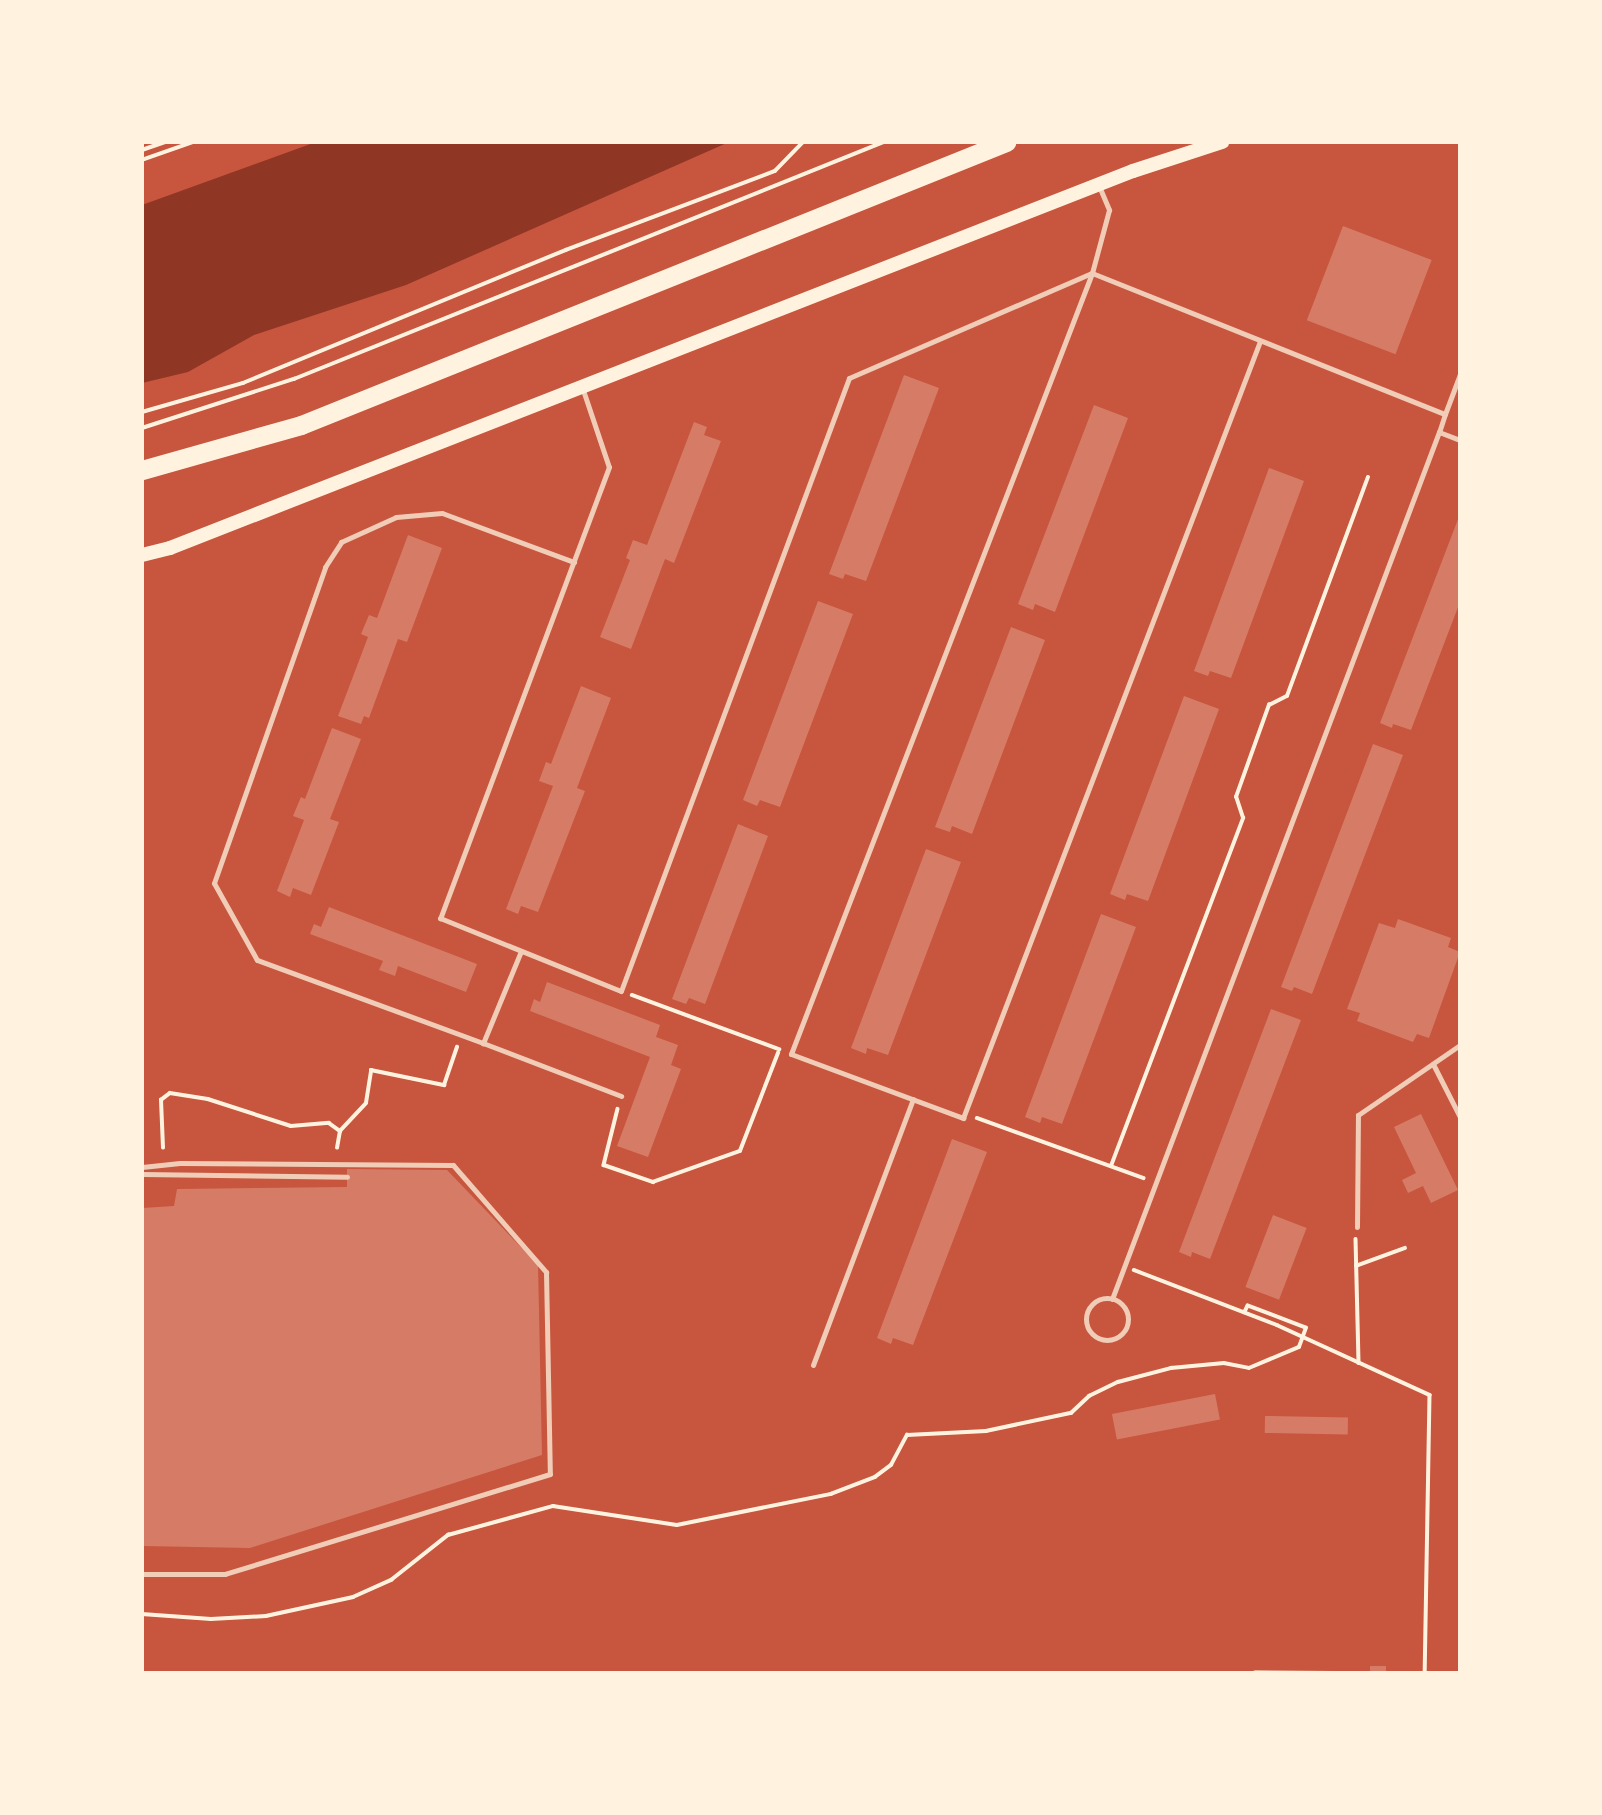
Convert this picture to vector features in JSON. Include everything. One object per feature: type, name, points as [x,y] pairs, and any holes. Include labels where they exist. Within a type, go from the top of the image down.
[{"type":"highway","points":[[142,470],[301,425],[1006,142]]},
{"type":"main road","points":[[142,555],[170,548],[1099,185],[1222,142]]},
{"type":"lane","points":[[1099,185],[1110,210],[1092,273],[791,1054],[963,1118],[1261,341]]},
{"type":"lane","points":[[582,386],[609,467],[440,918],[621,991],[849,378],[1092,273],[1445,414]]},
{"type":"lane","points":[[1112,1299],[1460,374]]},
{"type":"lane","points":[[1439,432],[1460,440]]},
{"type":"lane","points":[[574,562],[442,513],[396,517],[341,542],[325,567],[214,883],[257,960],[621,1096]]},
{"type":"lane","points":[[483,1043],[521,951]]},
{"type":"lane","points":[[1357,1227],[1358,1115],[1460,1045]]},
{"type":"lane","points":[[1433,1064],[1460,1117]]},
{"type":"lane","points":[[813,1365],[913,1099]]},
{"type":"lane","points":[[142,1167],[180,1163],[453,1165],[546,1272],[550,1475],[225,1574],[142,1574]]},
{"type":"lane","points":[[142,1174],[347,1177]]},
{"type":"lane","points":[[1112,1299],[1124,1307],[1128,1320],[1117,1337],[1104,1340],[1088,1328],[1087,1315],[1099,1300],[1112,1299]]},
{"type":"path","points":[[142,150],[165,142]]},
{"type":"path","points":[[142,160],[193,142]]},
{"type":"path","points":[[142,412],[243,383],[566,250],[775,171],[803,142]]},
{"type":"path","points":[[142,428],[294,379],[884,142]]},
{"type":"path","points":[[1111,1166],[1243,818],[1236,797],[1269,705],[1287,696],[1368,477]]},
{"type":"path","points":[[621,991],[791,1054]]},
{"type":"path","points":[[337,1148],[340,1131],[366,1103],[371,1070],[444,1085],[462,1036]]},
{"type":"path","points":[[621,1096],[604,1165],[653,1182],[740,1151],[779,1049]]},
{"type":"path","points":[[163,1149],[161,1100],[170,1093],[208,1099],[291,1126],[329,1123],[340,1131]]},
{"type":"path","points":[[965,1113],[1156,1182]]},
{"type":"path","points":[[1357,1227],[1359,1363]]},
{"type":"path","points":[[1356,1266],[1405,1248]]},
{"type":"path","points":[[1124,1267],[1245,1312],[1430,1395],[1424,1673]]},
{"type":"path","points":[[142,1614],[211,1619],[266,1616],[353,1597],[391,1580],[448,1535],[553,1506],[677,1525],[831,1494],[875,1477],[891,1465],[907,1435],[986,1431],[1071,1413],[1089,1396],[1118,1382],[1171,1368],[1224,1363],[1249,1368],[1299,1347],[1306,1328],[1248,1306],[1245,1312]]},
{"type":"shaded area","points":[[316,142],[729,142],[406,285],[254,335],[188,372],[142,383],[142,205]]},
{"type":"building","points":[[1343,226],[1432,260],[1395,354],[1307,320]]},
{"type":"building","points":[[904,375],[939,388],[866,581],[845,574],[843,579],[829,574]]},
{"type":"building","points":[[1094,405],[1128,418],[1055,612],[1035,604],[1033,610],[1018,604]]},
{"type":"building","points":[[694,422],[707,427],[704,435],[721,441],[674,563],[665,559],[631,649],[600,637],[630,560],[626,558],[633,540],[647,545]]},
{"type":"building","points":[[1269,468],[1304,481],[1231,678],[1210,671],[1208,676],[1194,671]]},
{"type":"building","points":[[1460,514],[1460,602],[1411,730],[1393,724],[1392,728],[1380,723]]},
{"type":"building","points":[[408,535],[442,548],[407,642],[398,639],[369,718],[364,716],[361,724],[338,716],[368,637],[361,634],[369,615],[377,618]]},
{"type":"building","points":[[818,601],[853,614],[780,807],[760,800],[757,806],[743,800]]},
{"type":"building","points":[[1011,627],[1045,640],[972,834],[952,826],[950,832],[935,827]]},
{"type":"building","points":[[581,686],[611,698],[577,788],[585,791],[538,912],[521,906],[518,914],[506,909],[553,786],[539,781],[546,762],[551,764]]},
{"type":"building","points":[[1184,696],[1219,709],[1148,901],[1127,894],[1125,900],[1110,894]]},
{"type":"building","points":[[332,728],[361,739],[330,819],[339,822],[311,895],[293,888],[290,897],[277,891],[304,820],[293,816],[301,797],[305,799]]},
{"type":"building","points":[[1373,744],[1403,755],[1312,994],[1294,987],[1292,991],[1281,987]]},
{"type":"building","points":[[738,824],[768,836],[705,1004],[689,998],[686,1004],[672,999]]},
{"type":"building","points":[[926,849],[961,862],[888,1055],[867,1048],[866,1054],[851,1048]]},
{"type":"building","points":[[329,907],[477,964],[466,992],[398,966],[395,976],[379,970],[383,961],[310,934],[314,924],[321,927]]},
{"type":"building","points":[[1101,914],[1136,927],[1062,1124],[1042,1117],[1040,1123],[1025,1117]]},
{"type":"building","points":[[1398,919],[1451,938],[1448,947],[1460,952],[1429,1038],[1417,1034],[1413,1042],[1357,1021],[1360,1013],[1347,1009],[1379,923],[1395,928]]},
{"type":"building","points":[[547,982],[660,1025],[656,1037],[678,1045],[671,1065],[681,1069],[648,1157],[617,1146],[650,1057],[530,1011],[534,999],[540,1002]]},
{"type":"building","points":[[1271,1009],[1301,1020],[1210,1259],[1192,1252],[1191,1257],[1179,1252]]},
{"type":"building","points":[[1421,1114],[1458,1190],[1431,1203],[1423,1186],[1408,1193],[1402,1180],[1416,1173],[1394,1127]]},
{"type":"building","points":[[952,1139],[987,1152],[913,1345],[893,1338],[891,1344],[877,1338]]},
{"type":"building","points":[[347,1169],[447,1170],[538,1265],[542,1455],[250,1548],[142,1546],[142,1208],[174,1206],[177,1189],[347,1187]]},
{"type":"building","points":[[1273,1215],[1307,1228],[1279,1300],[1245,1287]]},
{"type":"building","points":[[1215,1394],[1220,1420],[1117,1440],[1112,1414]]},
{"type":"building","points":[[1265,1416],[1348,1417],[1348,1434],[1265,1433]]},
{"type":"building","points":[[1370,1666],[1386,1666],[1386,1673],[1370,1673]]},
{"type":"railway","points":[[1255,1672],[1334,1673]]}]
